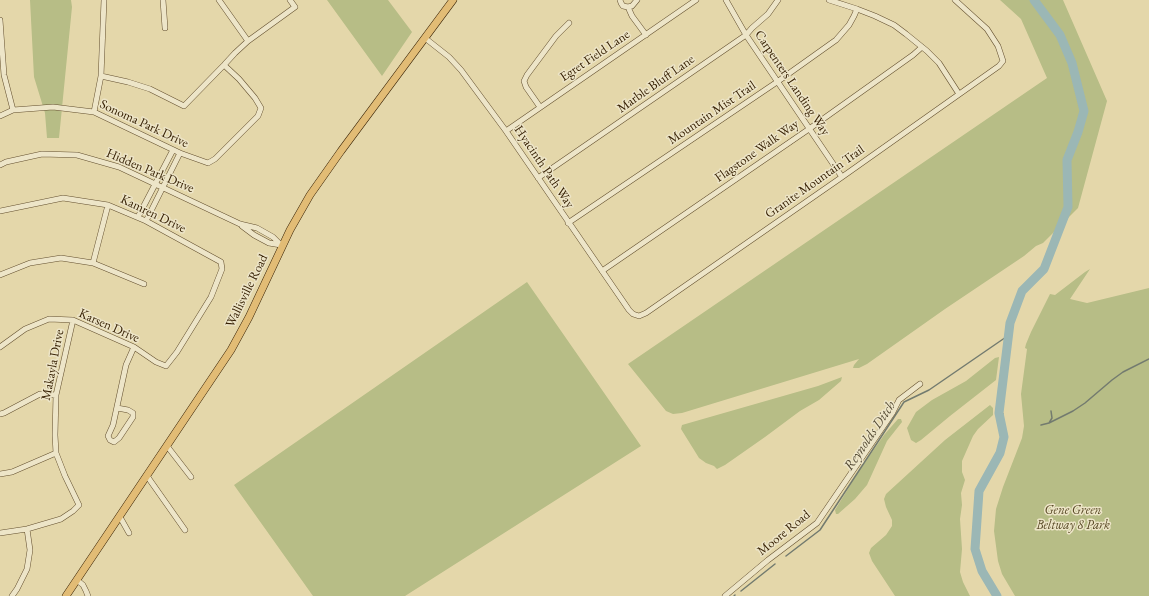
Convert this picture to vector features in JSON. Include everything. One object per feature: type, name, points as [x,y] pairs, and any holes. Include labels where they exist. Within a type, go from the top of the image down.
[{"type":"main road","name":"Wallisville Road","points":[[66,596],[231,350],[257,300],[290,230],[310,195],[341,150],[453,0]]},
{"type":"street","points":[[94,112],[101,76],[104,0]]},
{"type":"street","points":[[163,0],[165,28]]},
{"type":"street","points":[[219,0],[248,41]]},
{"type":"street","points":[[101,76],[136,84],[150,89],[184,106],[248,41],[295,7],[290,0]]},
{"type":"street","points":[[620,0],[623,6],[628,7],[632,6],[637,0]]},
{"type":"street","name":"Egret Field Lane","points":[[506,131],[696,0]]},
{"type":"street","name":"Carpenters Landing Way","points":[[726,0],[746,35],[842,177]]},
{"type":"street","name":"Marble Bluff Lane","points":[[538,178],[746,35],[768,14],[778,0]]},
{"type":"street","points":[[829,0],[857,9],[894,25],[922,47],[939,63],[959,94]]},
{"type":"street","name":"Granite Mountain Trail","points":[[636,316],[646,313],[996,69],[1003,61],[998,46],[987,29],[956,0]]},
{"type":"street","points":[[628,7],[632,16],[646,35]]},
{"type":"street","name":"Mountain Mist Trail","points":[[568,223],[777,82],[839,37],[849,25],[857,9]]},
{"type":"street","points":[[0,20],[4,75],[13,110]]},
{"type":"street","points":[[540,107],[526,87],[524,81],[556,36],[569,23]]},
{"type":"street","name":"Hyacinth Path Way","points":[[424,38],[449,57],[462,70],[506,131],[628,310],[636,316]]},
{"type":"street","name":"Flagstone Walk Way","points":[[602,272],[809,129],[922,47]]},
{"type":"street","name":"Sonoma Park Drive","points":[[0,116],[13,110],[53,107],[94,112],[173,150],[208,164],[215,159],[258,116],[261,108],[255,98],[239,79],[224,65]]},
{"type":"street","points":[[138,217],[173,150]]},
{"type":"street","points":[[146,221],[180,153]]},
{"type":"street","name":"Hidden Park Drive","points":[[0,165],[6,162],[42,154],[77,154],[119,167],[240,224],[254,235],[269,243],[282,246]]},
{"type":"street","name":"Kamren Drive","points":[[0,212],[63,198],[108,205],[146,221],[221,262],[222,269],[211,297],[177,352],[166,366]]},
{"type":"street","points":[[93,262],[108,205]]},
{"type":"street","points":[[0,275],[30,263],[61,258],[93,262],[144,284]]},
{"type":"street","name":"Karsen Drive","points":[[0,348],[25,329],[49,319],[73,320],[134,347],[156,362],[166,366]]},
{"type":"street","name":"Makayla Drive","points":[[27,529],[61,519],[79,505],[56,453],[54,435],[56,395],[73,320]]},
{"type":"street","points":[[117,408],[128,410],[132,413],[133,417],[119,438],[114,442],[110,440],[108,436],[113,425],[126,365],[134,347]]},
{"type":"street","name":"Moore Road","points":[[725,596],[768,560],[818,523],[899,400],[920,384]]},
{"type":"street","points":[[0,414],[40,394],[56,395]]},
{"type":"street","points":[[167,446],[191,477]]},
{"type":"street","points":[[0,474],[12,472],[56,453]]},
{"type":"street","points":[[147,476],[185,530]]},
{"type":"street","points":[[120,516],[129,533]]},
{"type":"street","points":[[0,533],[27,529],[30,550],[27,569],[12,596]]},
{"type":"street","points":[[77,580],[83,585],[88,596]]},
{"type":"green space","points":[[30,0],[71,0],[72,7],[59,138],[47,138],[45,113],[34,77]]},
{"type":"green space","points":[[327,0],[388,0],[412,32],[382,76]]},
{"type":"green space","points":[[1000,0],[1063,0],[1107,101],[1078,208],[1043,243],[1036,246],[1024,256],[859,368],[853,368],[859,359],[682,413],[673,414],[666,411],[628,364],[1047,78],[1021,19]]},
{"type":"green space","name":"Gene Green Beltway 8 Park","points":[[1090,269],[1070,299],[1087,303],[1149,288],[1149,596],[1015,596],[1002,574],[998,561],[994,531],[996,509],[1022,438],[1024,426],[1021,394],[1027,349],[1025,348],[1031,332],[1050,294],[1055,295]]},
{"type":"green space","points":[[527,282],[641,446],[405,596],[313,596],[234,485]]},
{"type":"green space","points":[[999,357],[996,380],[921,440],[916,443],[911,440],[907,428],[916,412],[932,400],[966,381],[995,358]]},
{"type":"green space","points":[[842,377],[841,381],[819,400],[800,411],[725,465],[717,469],[699,458],[681,429],[682,425],[818,386]]},
{"type":"green space","points":[[990,405],[993,408],[993,415],[978,429],[973,436],[962,461],[962,472],[965,480],[961,493],[962,505],[960,519],[962,549],[960,572],[970,596],[895,596],[872,561],[869,553],[871,548],[886,535],[892,526],[892,520],[884,499],[886,494],[945,440]]},
{"type":"green space","points":[[898,419],[901,419],[902,422],[887,441],[867,485],[855,499],[838,514],[836,514],[835,510],[859,471],[884,435]]},
{"type":"waterway","points":[[997,596],[982,571],[975,549],[979,491],[1000,453],[1004,437],[999,413],[1010,323],[1022,291],[1044,269],[1068,207],[1067,160],[1078,132],[1084,111],[1072,63],[1060,35],[1034,0]]},
{"type":"waterway","name":"Reynolds Ditch","points":[[786,556],[820,530],[904,402],[929,390],[1009,335]]},
{"type":"waterway","points":[[1041,425],[1049,423],[1073,411],[1123,372],[1149,359]]},
{"type":"waterway","points":[[1049,423],[1052,418],[1051,411]]},
{"type":"waterway","points":[[999,413],[1003,414]]},
{"type":"waterway","name":"Reynolds Ditch","points":[[741,591],[775,564]]}]
